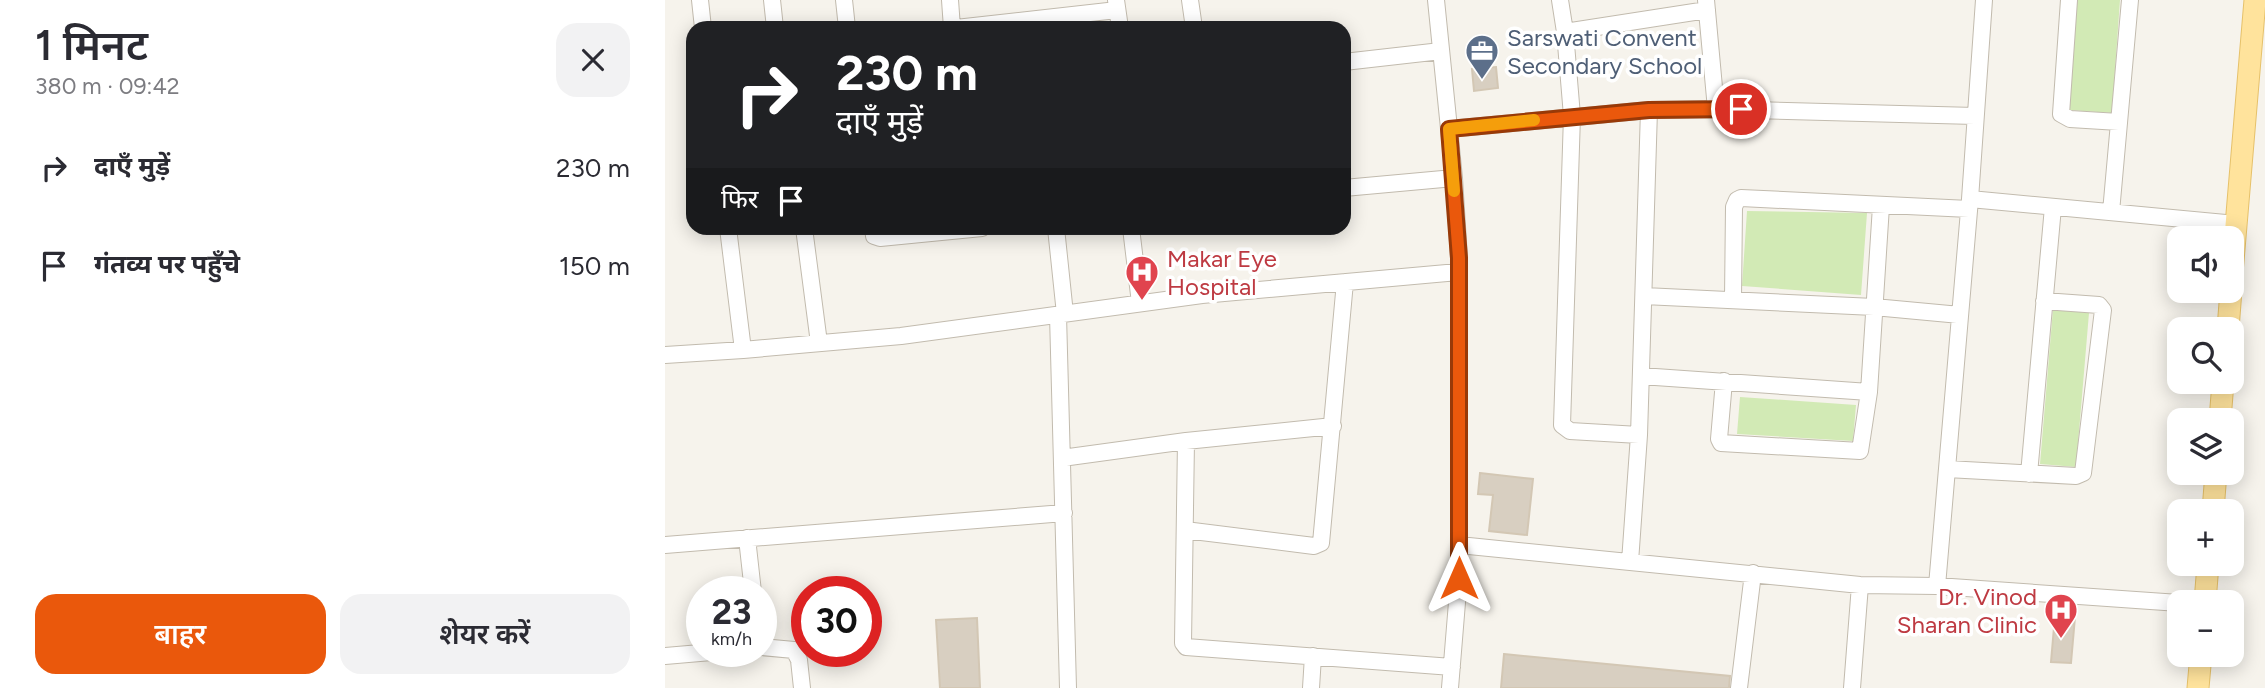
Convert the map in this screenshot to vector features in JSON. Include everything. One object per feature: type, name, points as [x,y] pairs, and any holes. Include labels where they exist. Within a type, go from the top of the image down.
[{"type":"main road","points":[[2236,224],[2255,0]]},
{"type":"main road","points":[[2198,688],[2200,667]]},
{"type":"street","points":[[700,0],[702,21]]},
{"type":"street","points":[[772,0],[774,21]]},
{"type":"street","points":[[843,0],[846,21]]},
{"type":"street","points":[[950,0],[953,21]]},
{"type":"street","points":[[1190,0],[1193,21]]},
{"type":"street","points":[[1436,0],[1454,178],[1458,272],[1459,545],[1450,688]]},
{"type":"street","points":[[1560,0],[1572,116],[1562,425],[1570,431],[1639,435]]},
{"type":"street","points":[[1937,586],[1984,0]]},
{"type":"street","points":[[2069,0],[2060,114],[2070,120],[2119,122]]},
{"type":"street","points":[[2111,212],[2130,0]]},
{"type":"street","points":[[1043,21],[1117,5]]},
{"type":"street","points":[[1565,32],[1707,5],[1716,108]]},
{"type":"street","points":[[1351,61],[1441,51]]},
{"type":"street","points":[[1449,129],[1572,116],[1716,108],[1975,116]]},
{"type":"street","points":[[1630,562],[1639,435],[1649,110]]},
{"type":"street","points":[[1351,187],[1454,178]]},
{"type":"street","points":[[1733,299],[1734,206],[1737,200],[1881,206],[1969,204],[2053,207],[2236,224]]},
{"type":"street","points":[[1724,381],[1719,439],[1722,443],[1858,452],[1868,392],[1881,206]]},
{"type":"street","points":[[2029,474],[2053,207]]},
{"type":"street","points":[[729,235],[743,351]]},
{"type":"street","points":[[805,235],[819,343]]},
{"type":"street","points":[[874,235],[880,238],[911,235]]},
{"type":"street","points":[[1056,235],[1062,314],[1062,458],[1068,688]]},
{"type":"street","points":[[1132,235],[1140,303]]},
{"type":"street","points":[[665,355],[743,351],[901,336],[1202,295],[1458,272]]},
{"type":"street","points":[[1185,530],[1320,545],[1345,282]]},
{"type":"street","points":[[1644,296],[1874,307],[1960,316]]},
{"type":"street","points":[[1947,469],[2076,476],[2083,473],[2103,310],[2099,305],[2044,301]]},
{"type":"street","points":[[1641,376],[1868,392]]},
{"type":"street","points":[[1062,458],[1186,441],[1333,426]]},
{"type":"street","points":[[1186,441],[1184,645],[1192,648],[1452,667]]},
{"type":"street","points":[[665,545],[1064,513]]},
{"type":"street","points":[[747,538],[751,576]]},
{"type":"street","points":[[1459,545],[1860,585],[1937,586],[2167,602]]},
{"type":"street","points":[[1739,688],[1753,573]]},
{"type":"street","points":[[1852,688],[1860,585]]},
{"type":"street","points":[[777,649],[794,650],[799,660],[802,688]]},
{"type":"street","points":[[665,656],[686,654]]},
{"type":"street","points":[[1311,688],[1313,656]]},
{"type":"green space","points":[[2077,0],[2120,0],[2112,113],[2069,110]]},
{"type":"green space","points":[[1747,211],[1867,213],[1861,295],[1742,286]]},
{"type":"green space","points":[[2053,309],[2089,313],[2076,467],[2040,464]]},
{"type":"green space","points":[[1740,397],[1856,405],[1853,441],[1737,434]]},
{"type":"building","points":[[1496,67],[1498,88],[1474,91],[1472,69]]},
{"type":"building","points":[[1480,473],[1533,479],[1527,535],[1489,531],[1493,495],[1478,494]]},
{"type":"building","points":[[2055,616],[2075,617],[2071,663],[2051,662]]},
{"type":"building","points":[[977,618],[980,688],[940,688],[936,620]]},
{"type":"building","points":[[1504,654],[1730,676],[1729,688],[1501,688]]},
{"type":"slow traffic","points":[[1454,191],[1449,129],[1534,120]]},
{"type":"place","name":"Sarswati Convent Secondary School","points":[[1482,81]]},
{"type":"place","name":"Makar Eye Hospital","points":[[1142,302]]},
{"type":"place","name":"Dr. Vinod Sharan Clinic","points":[[2061,640]]},
{"type":"route","points":[[1459,578],[1459,258],[1449,129],[1649,110],[1741,109]]}]
